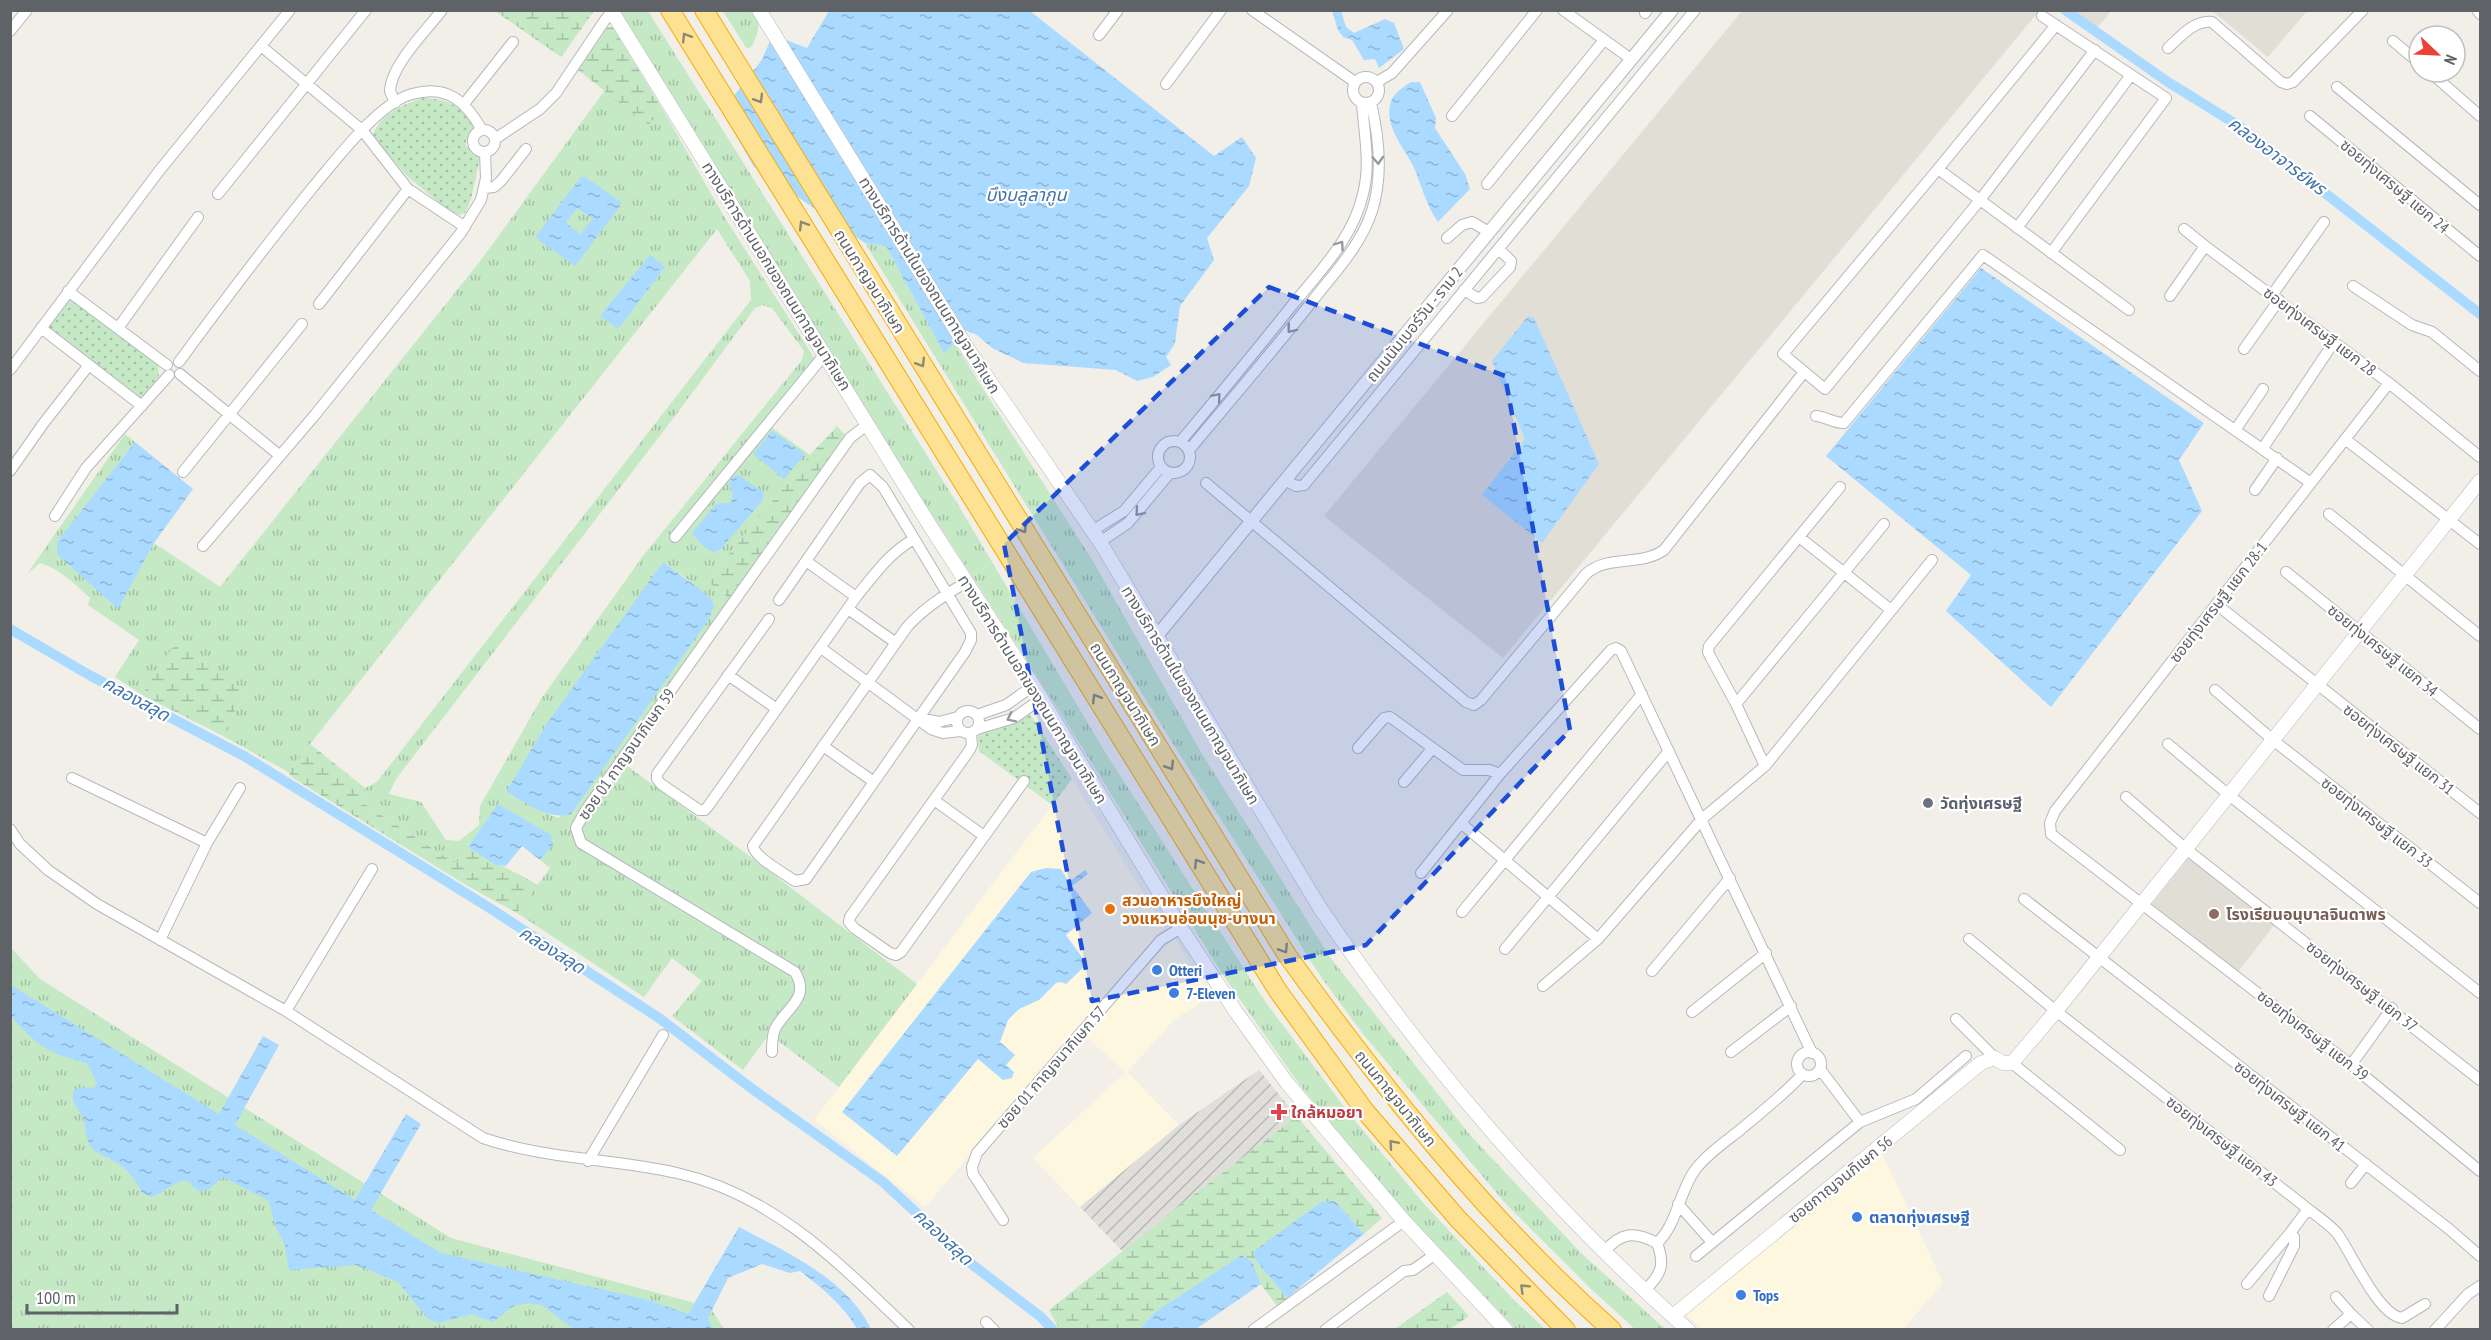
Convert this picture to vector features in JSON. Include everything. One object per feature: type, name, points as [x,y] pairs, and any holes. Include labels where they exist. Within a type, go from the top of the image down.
[{"type":"highway","name":"ถนนกาญจนาภิเษก","points":[[670,10],[1278,991],[1373,1120],[1458,1219],[1566,1329]]},
{"type":"highway","name":"ถนนกาญจนาภิเษก","points":[[704,10],[1287,955],[1338,1026],[1428,1138],[1514,1234],[1578,1299],[1612,1329]]},
{"type":"main road","name":"ทางบริการด้านในของถนนกาญจนาภิเษก","points":[[759,10],[967,348],[1096,536],[1320,908],[1345,944],[1463,1098],[1556,1203],[1604,1252],[1688,1329]]},
{"type":"main road","name":"ทางบริการด้านนอกของถนนกาญจนาภิเษก","points":[[612,11],[1033,686],[1181,928],[1236,1012],[1287,1083],[1404,1221],[1434,1256],[1506,1329]]},
{"type":"main road","points":[[1995,1058],[2003,1063],[2012,1063],[2056,1011],[2481,481]]},
{"type":"main road","name":"ซอยกาญจนภิเษก 56","points":[[1673,1316],[1981,1063],[1995,1058]]},
{"type":"street","points":[[10,31],[27,10]]},
{"type":"street","points":[[10,370],[159,171],[290,10]]},
{"type":"street","points":[[218,194],[366,10]]},
{"type":"street","points":[[395,103],[390,92],[394,75],[442,10]]},
{"type":"street","points":[[1099,35],[1118,10]]},
{"type":"street","points":[[1166,84],[1221,10]]},
{"type":"street","points":[[1252,10],[1355,82]]},
{"type":"street","points":[[1377,82],[1392,73],[1448,10]]},
{"type":"street","points":[[1452,116],[1537,10]]},
{"type":"street","points":[[1563,10],[1631,59]]},
{"type":"street","name":"ถนนนัมเบอร์วัน - ราม 2","points":[[1156,637],[1672,10]]},
{"type":"street","points":[[1285,480],[1296,486],[1304,485],[1695,10]]},
{"type":"street","points":[[2168,48],[2196,24],[2204,21],[2212,22],[2281,82],[2287,84],[2293,82],[2363,10]]},
{"type":"street","points":[[2477,10],[2481,14]]},
{"type":"street","points":[[482,130],[475,134],[473,142],[477,150],[486,152],[493,147],[495,139],[540,110],[556,93],[612,11]]},
{"type":"street","points":[[2042,16],[2166,98],[2051,253]]},
{"type":"street","points":[[2056,25],[1784,354],[1825,389],[1980,200],[2095,50]]},
{"type":"street","points":[[1659,26],[1672,38]]},
{"type":"street","points":[[1487,184],[1604,40]]},
{"type":"street","points":[[2393,40],[2407,52]]},
{"type":"street","points":[[464,104],[513,42]]},
{"type":"street","points":[[261,46],[362,130],[408,189],[465,227]]},
{"type":"street","points":[[2018,228],[2131,75]]},
{"type":"street","points":[[1364,77],[1377,82],[1378,96],[1367,103],[1358,101],[1353,92],[1355,82],[1364,77]]},
{"type":"street","points":[[2444,84],[2481,116]]},
{"type":"street","points":[[2337,87],[2481,205]]},
{"type":"street","points":[[55,516],[86,468],[172,371],[172,361],[179,362],[263,248],[362,130],[410,94],[436,92],[449,94],[464,104],[482,130],[490,132],[495,139]]},
{"type":"street","points":[[1180,442],[1345,238],[1359,208],[1367,175],[1367,103]]},
{"type":"street","points":[[1189,450],[1275,349],[1348,256],[1362,234],[1371,213],[1379,174],[1367,103]]},
{"type":"street","name":"ซอยทุ่งเศรษฐี แยก 24","points":[[2310,116],[2481,256]]},
{"type":"street","points":[[1573,130],[1587,142]]},
{"type":"street","points":[[484,188],[494,187],[501,181],[526,149]]},
{"type":"street","points":[[203,546],[314,416],[465,227],[474,214],[484,188],[486,152]]},
{"type":"street","points":[[1938,170],[2129,310]]},
{"type":"street","points":[[319,304],[408,189]]},
{"type":"street","points":[[118,328],[198,217]]},
{"type":"street","points":[[1447,238],[1462,225],[1472,222],[1489,232]]},
{"type":"street","points":[[2244,349],[2324,222]]},
{"type":"street","name":"ซอยทุ่งเศรษฐี แยก 28","points":[[2184,229],[2389,383],[2481,457]]},
{"type":"street","points":[[2170,296],[2205,246]]},
{"type":"street","points":[[1445,286],[1480,299],[1510,267],[1511,261],[1499,249]]},
{"type":"street","points":[[1816,416],[1826,417],[1836,423],[1844,423],[1983,255],[2311,483]]},
{"type":"street","points":[[2353,286],[2412,325],[2432,332],[2481,371]]},
{"type":"street","points":[[68,291],[231,415],[279,455]]},
{"type":"street","points":[[183,472],[302,324]]},
{"type":"street","points":[[41,328],[142,406]]},
{"type":"street","points":[[2263,448],[2334,342]]},
{"type":"street","points":[[675,537],[825,354]]},
{"type":"street","points":[[10,471],[89,365]]},
{"type":"street","points":[[1206,483],[1466,702],[1474,705],[1481,700],[1579,582],[1595,566],[1603,563],[1648,559],[1664,550],[1804,372]]},
{"type":"street","points":[[1367,380],[1382,391]]},
{"type":"street","name":"ซอยทุ่งเศรษฐี แยก 28-1","points":[[2050,824],[2055,811],[2389,383]]},
{"type":"street","points":[[2236,429],[2263,388]]},
{"type":"street","name":"ซอย 01 กาญจนาภิเษก 59","points":[[772,1052],[774,1031],[797,1000],[802,989],[795,972],[581,843],[576,828],[592,801],[850,438],[868,424]]},
{"type":"street","points":[[2345,439],[2481,544]]},
{"type":"street","points":[[1170,441],[1180,442],[1189,450],[1190,460],[1186,468],[1179,473],[1170,473],[1161,467],[1158,457],[1161,447],[1170,441]]},
{"type":"street","points":[[2255,490],[2277,458]]},
{"type":"street","points":[[1096,536],[1124,511],[1161,467]]},
{"type":"street","points":[[1096,536],[1128,524],[1170,473]]},
{"type":"street","points":[[779,600],[860,483],[870,475],[883,487],[947,594],[971,633],[971,640],[919,718],[806,879],[795,881],[754,852],[753,846],[896,643],[921,612],[947,594],[967,582]]},
{"type":"street","points":[[1765,766],[1736,704],[1710,658],[1709,646],[1840,487]]},
{"type":"street","points":[[2329,514],[2481,636]]},
{"type":"street","points":[[1736,704],[1884,524]]},
{"type":"street","points":[[1799,537],[1891,610]]},
{"type":"street","points":[[769,618],[657,774],[657,779],[661,784],[699,810],[705,810],[709,805],[856,597],[890,555],[914,539]]},
{"type":"street","points":[[1543,986],[1598,939],[1702,819],[1765,766],[1932,560]]},
{"type":"street","points":[[806,561],[856,597]]},
{"type":"street","name":"ซอยทุ่งเศรษฐี แยก 34","points":[[2286,572],[2481,729]]},
{"type":"street","name":"ซอยทุ่งเศรษฐี แยก 31","points":[[2216,604],[2481,813]]},
{"type":"street","points":[[848,609],[896,643]]},
{"type":"street","points":[[820,648],[919,718],[931,729],[943,733],[969,731],[1014,718],[1041,699]]},
{"type":"street","points":[[1421,873],[1500,774],[1611,650],[1616,648],[1621,651],[1642,694],[1812,1053],[1820,1061],[1820,1070],[1860,1122]]},
{"type":"street","points":[[728,675],[777,709]]},
{"type":"street","points":[[919,718],[939,722],[958,717],[966,711],[977,715],[1006,705],[1033,686]]},
{"type":"street","name":"ซอยทุ่งเศรษฐี แยก 33","points":[[2215,690],[2273,740],[2481,903]]},
{"type":"street","points":[[1462,912],[1642,694]]},
{"type":"street","points":[[969,731],[980,722],[977,715]]},
{"type":"street","points":[[958,717],[956,724],[969,731],[972,745],[850,917],[849,922],[854,927],[890,953],[897,955],[1024,781]]},
{"type":"street","points":[[1358,748],[1387,717],[1392,718],[1463,770],[1489,770],[1500,774]]},
{"type":"street","points":[[2168,744],[2229,795],[2481,993]]},
{"type":"street","points":[[823,747],[874,782]]},
{"type":"street","points":[[1404,782],[1432,749]]},
{"type":"street","points":[[1505,949],[1669,751]]},
{"type":"street","points":[[72,778],[207,843]]},
{"type":"street","points":[[160,940],[207,843],[240,788]]},
{"type":"street","name":"ซอยทุ่งเศรษฐี แยก 37","points":[[2126,797],[2186,849],[2392,1008],[2481,1080]]},
{"type":"street","points":[[934,800],[984,836]]},
{"type":"street","points":[[1462,824],[1598,939]]},
{"type":"street","name":"ซอยทุ่งเศรษฐี แยก 39","points":[[2050,824],[2051,834],[2351,1065],[2481,1171]]},
{"type":"street","points":[[10,829],[20,844],[48,870],[97,904],[286,1011],[483,1138],[519,1148],[588,1161],[678,1173],[716,1184],[772,1211],[807,1236],[909,1329]]},
{"type":"street","points":[[286,1011],[372,869]]},
{"type":"street","points":[[1652,971],[1730,878]]},
{"type":"street","name":"ซอยทุ่งเศรษฐี แยก 41","points":[[2025,899],[2481,1256]]},
{"type":"street","name":"ซอย 01 กาญจนากิเษก 57","points":[[1003,1220],[973,1174],[972,1167],[977,1153],[1161,940],[1181,928]]},
{"type":"street","name":"ซอยทุ่งเศรษฐี แยก 43","points":[[1969,939],[2056,1011],[2334,1230],[2370,1288],[2393,1314],[2402,1318],[2425,1304]]},
{"type":"street","points":[[1692,1012],[1766,953]]},
{"type":"street","points":[[1731,1052],[1791,1006]]},
{"type":"street","points":[[2351,1065],[2392,1008]]},
{"type":"street","points":[[1956,1019],[1995,1058]]},
{"type":"street","points":[[588,1161],[663,1035]]},
{"type":"street","points":[[1802,1075],[1797,1067],[1799,1057],[1812,1053]]},
{"type":"street","points":[[1696,1256],[1860,1122],[1916,1099],[1966,1056]]},
{"type":"street","points":[[2012,1063],[2120,1150]]},
{"type":"street","points":[[1657,1243],[1665,1236],[1683,1190],[1696,1169],[1717,1148],[1782,1096],[1802,1075],[1814,1075],[1820,1070]]},
{"type":"street","points":[[2351,1183],[2366,1164]]},
{"type":"street","points":[[1678,1204],[1712,1242]]},
{"type":"street","points":[[2247,1284],[2308,1209]]},
{"type":"street","points":[[1253,1329],[1404,1221]]},
{"type":"street","points":[[2269,1296],[2294,1246],[2295,1237],[2290,1233]]},
{"type":"street","points":[[1604,1252],[1612,1243],[1629,1234],[1644,1236],[1657,1243],[1662,1258],[1660,1270],[1645,1290]]},
{"type":"street","points":[[1325,1329],[1404,1271],[1413,1270],[1434,1256]]},
{"type":"street","points":[[2435,1329],[2468,1294],[2481,1286]]},
{"type":"street","points":[[2336,1297],[2368,1329]]},
{"type":"street","points":[[2333,1329],[2351,1314]]},
{"type":"highlighted area","points":[[1269,287],[1505,376],[1570,730],[1366,945],[1092,1001],[1004,544]]},
{"type":"shaded area","points":[[1742,11],[2039,11],[1503,658],[1324,516]]},
{"type":"shaded area","points":[[2073,11],[2111,11],[2097,28]]},
{"type":"shaded area","points":[[2212,11],[2307,11],[2268,57]]},
{"type":"shaded area","points":[[1072,779],[1165,927],[925,1207],[814,1120]]},
{"type":"shaded area","name":"โรงเรียนอนุบาลจินดาพร","points":[[2190,856],[2275,924],[2238,972],[2152,904]]},
{"type":"shaded area","points":[[1175,938],[1210,997],[1175,1019],[1127,1072],[1179,1125],[1080,1207],[1033,1158],[1126,1072],[1085,1036],[1161,950]]},
{"type":"shaded area","points":[[1259,1070],[1295,1114],[1283,1127],[1123,1252],[1080,1207],[1179,1125]]},
{"type":"shaded area","name":"ตลาดทุ่งเศรษฐี","points":[[1881,1151],[1943,1283],[1903,1329],[1703,1329],[1686,1315]]},
{"type":"green space","points":[[594,10],[561,57],[495,11]]},
{"type":"green space","points":[[619,11],[648,11],[957,503],[1105,752],[1264,1000],[1351,1116],[1425,1205],[1513,1299],[1545,1329],[1516,1329],[1389,1195],[1299,1084],[1225,978],[1062,715],[900,465]]},
{"type":"green space","points":[[723,11],[754,11],[758,20],[758,28],[752,46],[747,49]]},
{"type":"green space","points":[[612,26],[663,110],[648,125],[578,70],[607,28]]},
{"type":"green space","points":[[605,90],[648,124],[663,110],[725,218],[820,367],[771,427],[810,455],[707,581],[736,604],[626,765],[917,984],[839,1087],[769,1034],[743,1070],[672,1016],[702,981],[672,958],[644,997],[517,913],[550,868],[540,860],[553,845],[498,804],[456,864],[360,801],[365,788],[377,782],[751,300],[750,281],[717,229],[288,772],[223,736],[244,692],[173,648],[142,695],[115,677],[139,640],[88,605],[90,598],[54,569],[40,563],[27,574],[125,434],[135,442],[58,542],[118,608],[154,543],[220,587],[481,260]],"holes":[[[762,305],[772,308],[804,351],[802,360],[643,556],[541,699],[480,806],[479,825],[459,841],[446,840],[421,802],[389,794],[396,779],[675,416],[755,308]],[[663,562],[690,581],[559,818],[506,792]]]},
{"type":"green space","points":[[423,98],[441,100],[454,105],[475,128],[466,141],[466,146],[480,158],[471,199],[466,212],[460,215],[451,212],[409,178],[376,141],[373,134],[387,115]]},
{"type":"green space","points":[[865,243],[886,246],[944,352],[954,343],[1094,563],[1202,754],[1330,957],[1470,1135],[1582,1254],[1665,1329],[1635,1329],[1591,1289],[1506,1204],[1363,1034],[1321,977],[1180,755]]},
{"type":"green space","points":[[70,300],[76,302],[158,363],[159,377],[143,396],[139,397],[48,326],[64,303]]},
{"type":"green space","points":[[837,426],[845,435],[731,600],[707,581],[810,455]]},
{"type":"green space","points":[[180,645],[244,692],[223,736],[142,695],[172,648]]},
{"type":"green space","points":[[1030,714],[1072,779],[1052,805],[979,751],[978,737],[982,732],[1010,725]]},
{"type":"green space","points":[[310,744],[365,788],[360,801],[456,864],[468,847],[538,885],[517,913],[466,885],[293,778],[288,772]]},
{"type":"green space","points":[[10,947],[40,979],[451,1238],[710,1307],[724,1329],[11,1329]]},
{"type":"green space","points":[[1295,1114],[1382,1218],[1364,1234],[1335,1201],[1256,1261],[1287,1298],[1277,1306],[1261,1284],[1253,1263],[1154,1313],[1140,1329],[1059,1329],[1049,1310],[1283,1127]]},
{"type":"green space","points":[[1447,1292],[1469,1316],[1450,1329],[1395,1329]]},
{"type":"water","name":"บึงบลูลากูน","points":[[829,11],[1030,11],[1214,156],[1242,137],[1256,158],[1249,186],[1207,238],[1214,260],[1180,306],[1175,343],[1166,357],[1171,365],[1153,377],[1137,381],[1116,370],[1024,363],[992,348],[977,335],[967,331],[944,353],[886,246],[865,243],[754,167],[722,111],[761,61],[773,35],[807,48]]},
{"type":"water","points":[[1332,11],[1341,11],[1346,27],[1354,33],[1385,19],[1394,23],[1404,49],[1379,68],[1375,59],[1364,60],[1352,40],[1343,37],[1338,30]]},
{"type":"water","points":[[1411,82],[1420,82],[1436,118],[1435,128],[1465,174],[1470,189],[1438,222],[1415,170],[1394,131],[1389,114],[1393,98]]},
{"type":"water","points":[[581,177],[585,177],[621,202],[575,266],[536,236]],"holes":[[[577,208],[593,219],[580,234],[566,223]]]},
{"type":"water","points":[[650,255],[665,267],[618,329],[600,316]]},
{"type":"water","points":[[1981,268],[2204,423],[2179,460],[2202,511],[2051,707],[1946,611],[1971,575],[1826,456]]},
{"type":"water","points":[[1528,316],[1534,318],[1599,464],[1542,543],[1482,495],[1525,439],[1492,361]]},
{"type":"water","points":[[772,431],[805,454],[784,479],[753,454]]},
{"type":"water","points":[[135,442],[193,489],[154,543],[118,609],[57,554],[57,542]]},
{"type":"water","points":[[738,475],[764,492],[762,501],[720,550],[713,552],[703,546],[692,533],[716,504],[731,502],[733,495],[729,484],[732,477]]},
{"type":"water","points":[[663,562],[710,597],[714,605],[709,619],[571,814],[546,813],[506,792],[548,722]]},
{"type":"water","points":[[498,804],[551,835],[553,845],[540,860],[522,846],[506,866],[496,865],[468,847]]},
{"type":"water","points":[[1046,868],[1061,869],[1069,882],[1085,870],[1088,874],[1072,886],[1092,913],[1066,935],[1087,964],[1066,984],[1056,983],[1039,1000],[1019,1009],[1008,1020],[1000,1042],[1015,1055],[1006,1065],[1014,1072],[1012,1078],[1003,1080],[978,1059],[897,1156],[842,1112],[1031,872]]},
{"type":"water","points":[[11,985],[219,1114],[263,1036],[279,1045],[235,1125],[355,1200],[406,1114],[421,1124],[371,1210],[441,1253],[648,1300],[688,1314],[739,1227],[795,1257],[831,1281],[847,1295],[871,1329],[857,1329],[839,1305],[800,1271],[790,1273],[762,1264],[728,1278],[708,1318],[713,1330],[574,1329],[542,1305],[527,1303],[512,1307],[493,1322],[472,1314],[438,1323],[428,1319],[398,1282],[356,1265],[289,1270],[285,1246],[275,1225],[269,1201],[223,1177],[208,1190],[198,1191],[186,1180],[151,1197],[142,1193],[133,1177],[119,1164],[91,1147],[82,1116],[73,1098],[74,1090],[81,1087],[94,1088],[97,1083],[87,1063],[63,1056],[44,1047],[11,1016]]},
{"type":"water","points":[[1335,1201],[1364,1234],[1287,1298],[1256,1261],[1253,1252],[1321,1202]]},
{"type":"water","points":[[1242,1255],[1253,1263],[1261,1284],[1196,1329],[1140,1329],[1154,1313]]},
{"type":"waterway","name":"คลองอาจารย์พร","points":[[2065,10],[2168,82],[2239,126],[2480,314]]},
{"type":"waterway","name":"คลองสลุด","points":[[10,629],[91,676],[244,756],[488,907],[659,1018],[751,1088],[883,1182],[974,1266],[1041,1317],[1053,1330]]},
{"type":"place","name":"วัดทุ่งเศรษฐี","points":[[1928,803]]},
{"type":"place","name":"สวนอาหารบึงใหญ่ วงแหวนอ่อนนุช-บางนา","points":[[1110,909]]},
{"type":"place","name":"โรงเรียนอนุบาลจินดาพร","points":[[2214,914]]},
{"type":"place","name":"Otteri","points":[[1157,970]]},
{"type":"place","name":"7-Eleven","points":[[1174,993]]},
{"type":"place","name":"ใกล้หมอยา","points":[[1279,1112]]},
{"type":"place","name":"ตลาดทุ่งเศรษฐี","points":[[1857,1217]]},
{"type":"place","name":"Tops","points":[[1741,1295]]}]
